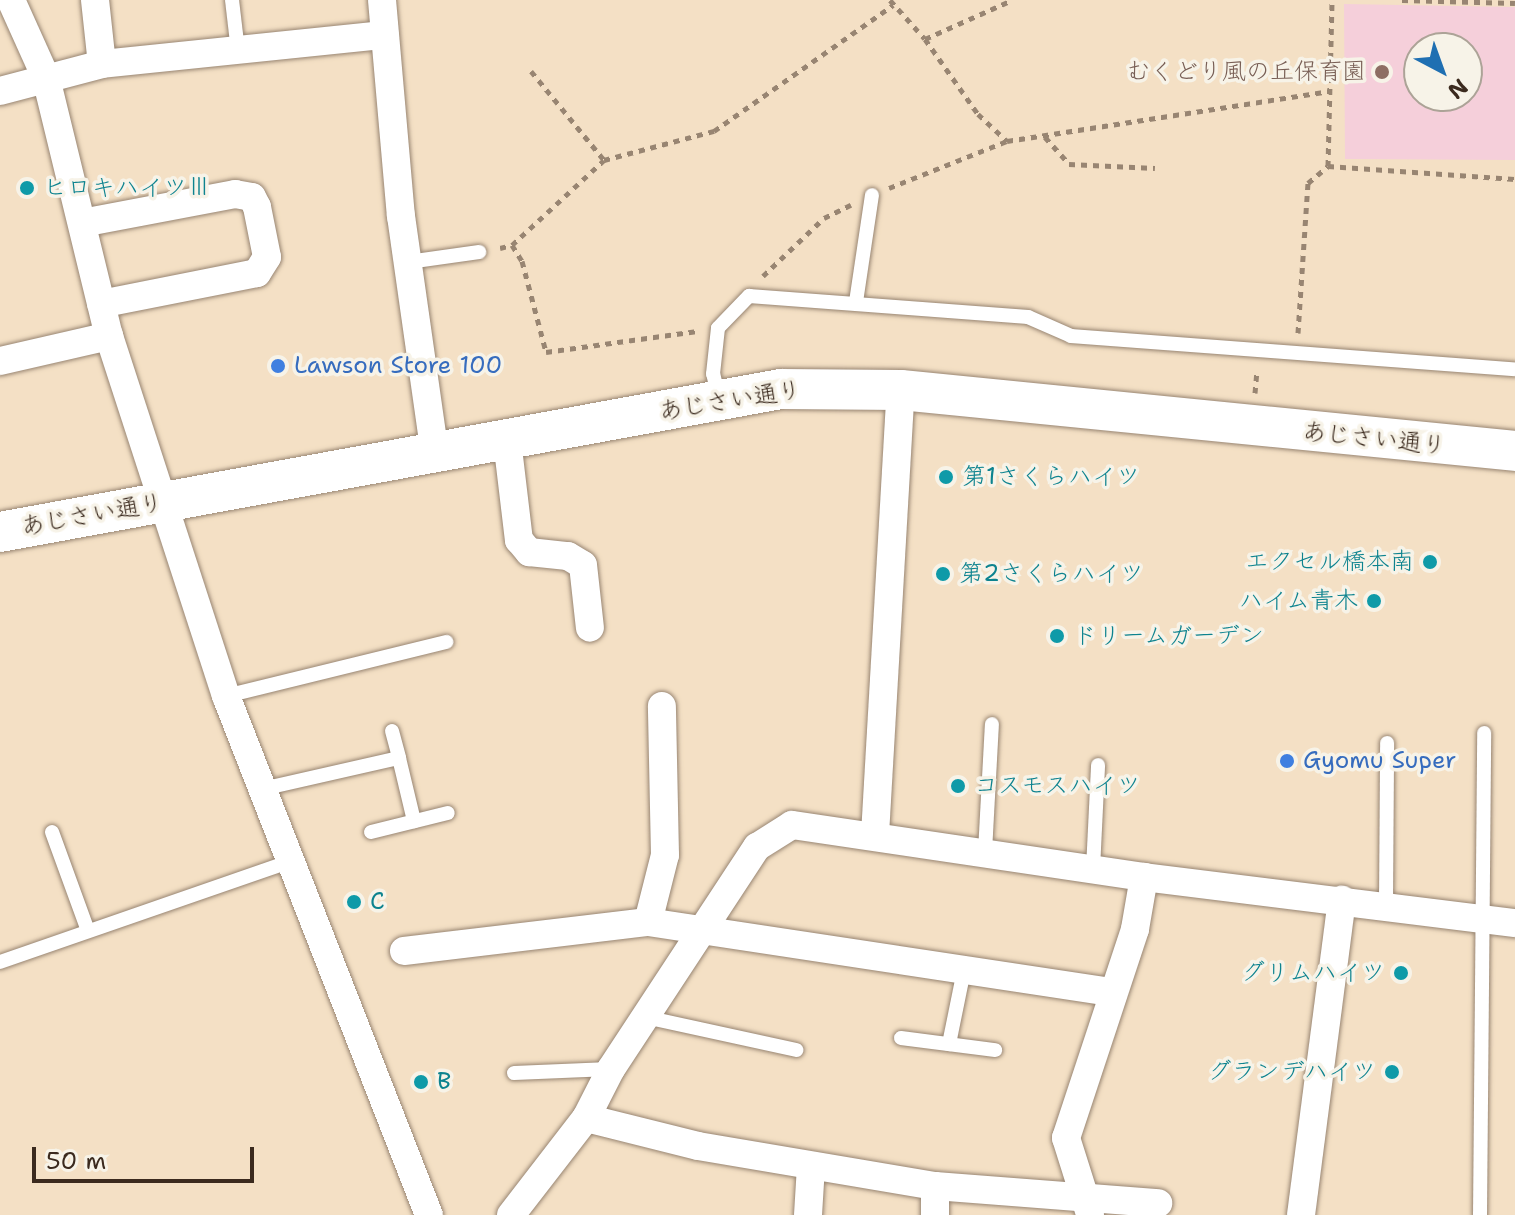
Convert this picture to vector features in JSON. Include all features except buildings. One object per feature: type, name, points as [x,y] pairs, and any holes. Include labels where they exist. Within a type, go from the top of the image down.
[{"type":"street","points":[[11,0],[46,78],[109,336],[160,502],[226,696],[429,1215]]},
{"type":"street","points":[[95,0],[102,64]]},
{"type":"street","points":[[382,0],[408,262],[435,454]]},
{"type":"street","points":[[0,91],[102,64],[385,35]]},
{"type":"street","points":[[82,223],[235,194],[252,197],[257,207],[267,257],[257,273],[101,304]]},
{"type":"street","points":[[0,361],[109,336]]},
{"type":"street","name":"あじさい通り","points":[[0,532],[781,389],[901,390],[1515,451]]},
{"type":"street","points":[[875,835],[901,390]]},
{"type":"street","points":[[507,440],[519,540],[529,552],[568,556],[583,565],[590,628]]},
{"type":"street","points":[[648,922],[665,855],[662,706]]},
{"type":"street","points":[[511,1215],[586,1118],[611,1069],[757,847],[778,830],[792,825],[1144,877],[1386,904],[1484,921],[1515,923]]},
{"type":"street","points":[[1087,1207],[1066,1138],[1110,992],[1135,929],[1144,877]]},
{"type":"street","points":[[1301,1215],[1342,900]]},
{"type":"street","points":[[404,951],[648,922],[1110,992]]},
{"type":"street","points":[[586,1118],[811,1166],[935,1186],[1087,1207],[1158,1203]]},
{"type":"street","points":[[808,1215],[811,1166]]},
{"type":"street","points":[[935,1186],[935,1215]]},
{"type":"lane","points":[[232,0],[238,51]]},
{"type":"lane","points":[[856,302],[872,195]]},
{"type":"lane","points":[[408,262],[479,252]]},
{"type":"lane","points":[[719,400],[713,374],[718,328],[749,296],[1028,317],[1071,336],[1515,369]]},
{"type":"lane","points":[[226,696],[446,642]]},
{"type":"lane","points":[[985,852],[992,724]]},
{"type":"lane","points":[[392,731],[414,821]]},
{"type":"lane","points":[[1480,1215],[1484,733]]},
{"type":"lane","points":[[1386,904],[1387,743]]},
{"type":"lane","points":[[262,789],[399,758]]},
{"type":"lane","points":[[1093,869],[1098,765]]},
{"type":"lane","points":[[371,832],[448,813]]},
{"type":"lane","points":[[52,832],[88,931]]},
{"type":"lane","points":[[0,962],[291,861]]},
{"type":"lane","points":[[949,1044],[964,970]]},
{"type":"lane","points":[[645,1017],[796,1050]]},
{"type":"lane","points":[[901,1038],[995,1050]]},
{"type":"lane","points":[[514,1073],[611,1069]]},
{"type":"path","points":[[925,39],[1012,0]]},
{"type":"path","points":[[1328,166],[1332,0]]},
{"type":"path","points":[[1402,0],[1515,3]]},
{"type":"path","points":[[479,252],[512,245],[604,160],[714,131],[891,3],[925,39],[978,114],[1007,141],[1330,91]]},
{"type":"path","points":[[531,71],[604,160]]},
{"type":"path","points":[[1045,137],[1069,164],[1155,168]]},
{"type":"path","points":[[1297,353],[1308,183],[1328,166],[1515,179]]},
{"type":"path","points":[[512,245],[522,261],[546,352],[718,328]]},
{"type":"shaded area","name":"むくどり風の丘保育園","points":[[1344,4],[1515,7],[1515,160],[1345,159]]},
{"type":"place","name":"むくどり風の丘保育園","points":[[1382,72]]},
{"type":"place","name":"ヒロキハイツⅢ","points":[[27,188]]},
{"type":"place","name":"Lawson Store 100","points":[[278,366]]},
{"type":"place","name":"第1さくらハイツ","points":[[946,477]]},
{"type":"place","name":"エクセル橋本南","points":[[1430,562]]},
{"type":"place","name":"第2さくらハイツ","points":[[943,574]]},
{"type":"place","name":"ハイム青木","points":[[1374,601]]},
{"type":"place","name":"ドリームガーデン","points":[[1057,636]]},
{"type":"place","name":"Gyomu Super","points":[[1287,761]]},
{"type":"place","name":"コスモスハイツ","points":[[958,786]]},
{"type":"place","name":"C","points":[[354,902]]},
{"type":"place","name":"グリムハイツ","points":[[1401,973]]},
{"type":"place","name":"グランデハイツ","points":[[1392,1072]]},
{"type":"place","name":"B","points":[[421,1082]]}]
